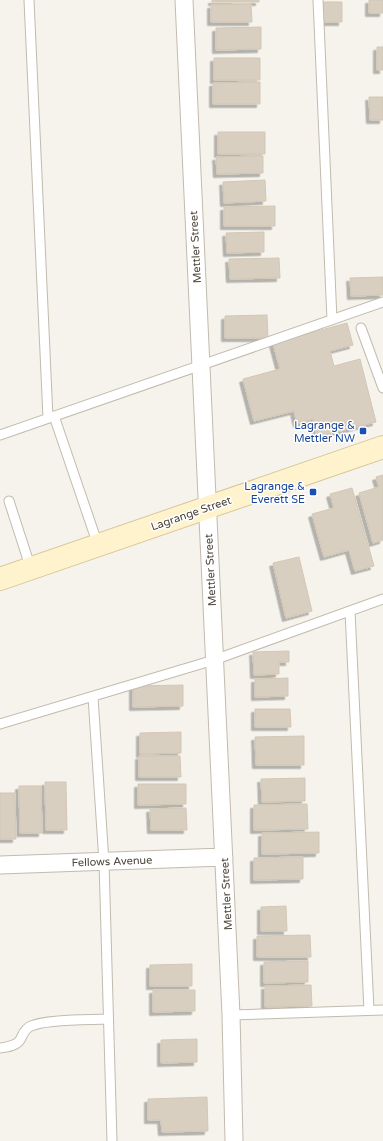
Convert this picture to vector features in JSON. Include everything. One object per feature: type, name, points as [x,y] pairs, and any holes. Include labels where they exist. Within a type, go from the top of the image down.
[{"type":"main road","name":"Lagrange Street","points":[[0,579],[383,447]]},
{"type":"street","name":"Mettler Street","points":[[184,0],[231,1015],[234,1141]]},
{"type":"street","name":"Fellows Avenue","points":[[0,865],[224,857]]},
{"type":"lane","points":[[29,0],[51,417],[98,545]]},
{"type":"lane","points":[[318,0],[332,320]]},
{"type":"lane","points":[[0,435],[383,302]]},
{"type":"lane","points":[[360,328],[383,388]]},
{"type":"lane","points":[[9,501],[31,569]]},
{"type":"lane","points":[[0,724],[214,660],[383,599]]},
{"type":"lane","points":[[350,611],[369,1010]]},
{"type":"lane","points":[[93,697],[104,862],[112,1141]]},
{"type":"lane","points":[[231,1015],[383,1010]]},
{"type":"lane","points":[[0,1048],[11,1046],[19,1042],[29,1026],[42,1022],[108,1019]]},
{"type":"building","points":[[212,0],[259,0],[259,2],[212,2]]},
{"type":"building","points":[[369,0],[383,0],[383,13],[369,13]]},
{"type":"building","points":[[322,2],[342,2],[342,22],[322,22]]},
{"type":"building","points":[[251,4],[252,22],[211,22],[211,5]]},
{"type":"building","points":[[261,27],[261,49],[216,50],[216,28]]},
{"type":"building","points":[[377,47],[383,47],[383,70],[377,70]]},
{"type":"building","points":[[214,58],[260,58],[260,80],[214,80]]},
{"type":"building","points":[[260,82],[260,104],[213,104],[213,83]]},
{"type":"building","points":[[369,97],[383,97],[383,120],[370,120]]},
{"type":"building","points":[[218,132],[265,132],[265,154],[218,154]]},
{"type":"building","points":[[263,156],[263,173],[217,174],[216,157]]},
{"type":"building","points":[[265,180],[266,201],[224,203],[223,182]]},
{"type":"building","points":[[275,206],[275,226],[224,226],[224,207]]},
{"type":"building","points":[[264,232],[264,252],[227,253],[226,233]]},
{"type":"building","points":[[279,258],[280,278],[230,279],[229,259]]},
{"type":"building","points":[[383,277],[383,295],[351,296],[350,278]]},
{"type":"building","points":[[267,315],[268,338],[225,338],[225,316]]},
{"type":"building","points":[[347,323],[353,345],[330,351],[334,366],[360,359],[376,422],[317,437],[313,419],[297,424],[294,411],[254,421],[243,379],[280,369],[273,343]]},
{"type":"building","points":[[383,475],[383,540],[373,543],[359,493],[379,487],[376,477]]},
{"type":"building","points":[[352,488],[374,566],[355,571],[349,550],[324,557],[312,514],[334,508],[330,494]]},
{"type":"building","points":[[299,557],[312,611],[286,618],[273,563]]},
{"type":"building","points":[[289,651],[289,662],[279,662],[279,674],[254,675],[253,652]]},
{"type":"building","points":[[288,678],[288,696],[255,697],[255,679]]},
{"type":"building","points":[[183,685],[183,706],[133,707],[133,686]]},
{"type":"building","points":[[255,709],[290,709],[291,727],[255,727]]},
{"type":"building","points":[[181,732],[181,753],[140,754],[140,733]]},
{"type":"building","points":[[304,736],[304,765],[256,765],[255,737]]},
{"type":"building","points":[[139,756],[180,756],[181,777],[139,777]]},
{"type":"building","points":[[305,778],[305,801],[262,802],[261,779]]},
{"type":"building","points":[[45,782],[66,782],[67,830],[46,830]]},
{"type":"building","points":[[138,784],[186,784],[186,804],[138,805]]},
{"type":"building","points":[[19,786],[41,786],[42,833],[20,833]]},
{"type":"building","points":[[0,793],[15,793],[16,839],[0,839]]},
{"type":"building","points":[[307,804],[308,829],[254,830],[254,805]]},
{"type":"building","points":[[186,808],[187,830],[151,830],[150,809]]},
{"type":"building","points":[[319,832],[319,853],[262,854],[262,833]]},
{"type":"building","points":[[303,857],[303,879],[254,880],[254,858]]},
{"type":"building","points":[[286,906],[287,931],[261,931],[261,907]]},
{"type":"building","points":[[310,935],[311,957],[257,957],[257,936]]},
{"type":"building","points":[[308,961],[308,982],[264,983],[264,962]]},
{"type":"building","points":[[192,964],[192,986],[150,986],[150,965]]},
{"type":"building","points":[[311,985],[312,1006],[265,1007],[265,986]]},
{"type":"building","points":[[153,990],[195,990],[195,1011],[153,1012]]},
{"type":"building","points":[[197,1039],[197,1062],[161,1063],[161,1040]]},
{"type":"building","points":[[207,1097],[208,1131],[162,1132],[161,1120],[148,1120],[148,1099]]},
{"type":"place","name":"Lagrange & Mettler NW","points":[[363,431]]},
{"type":"place","name":"Lagrange & Everett SE","points":[[313,492]]}]
